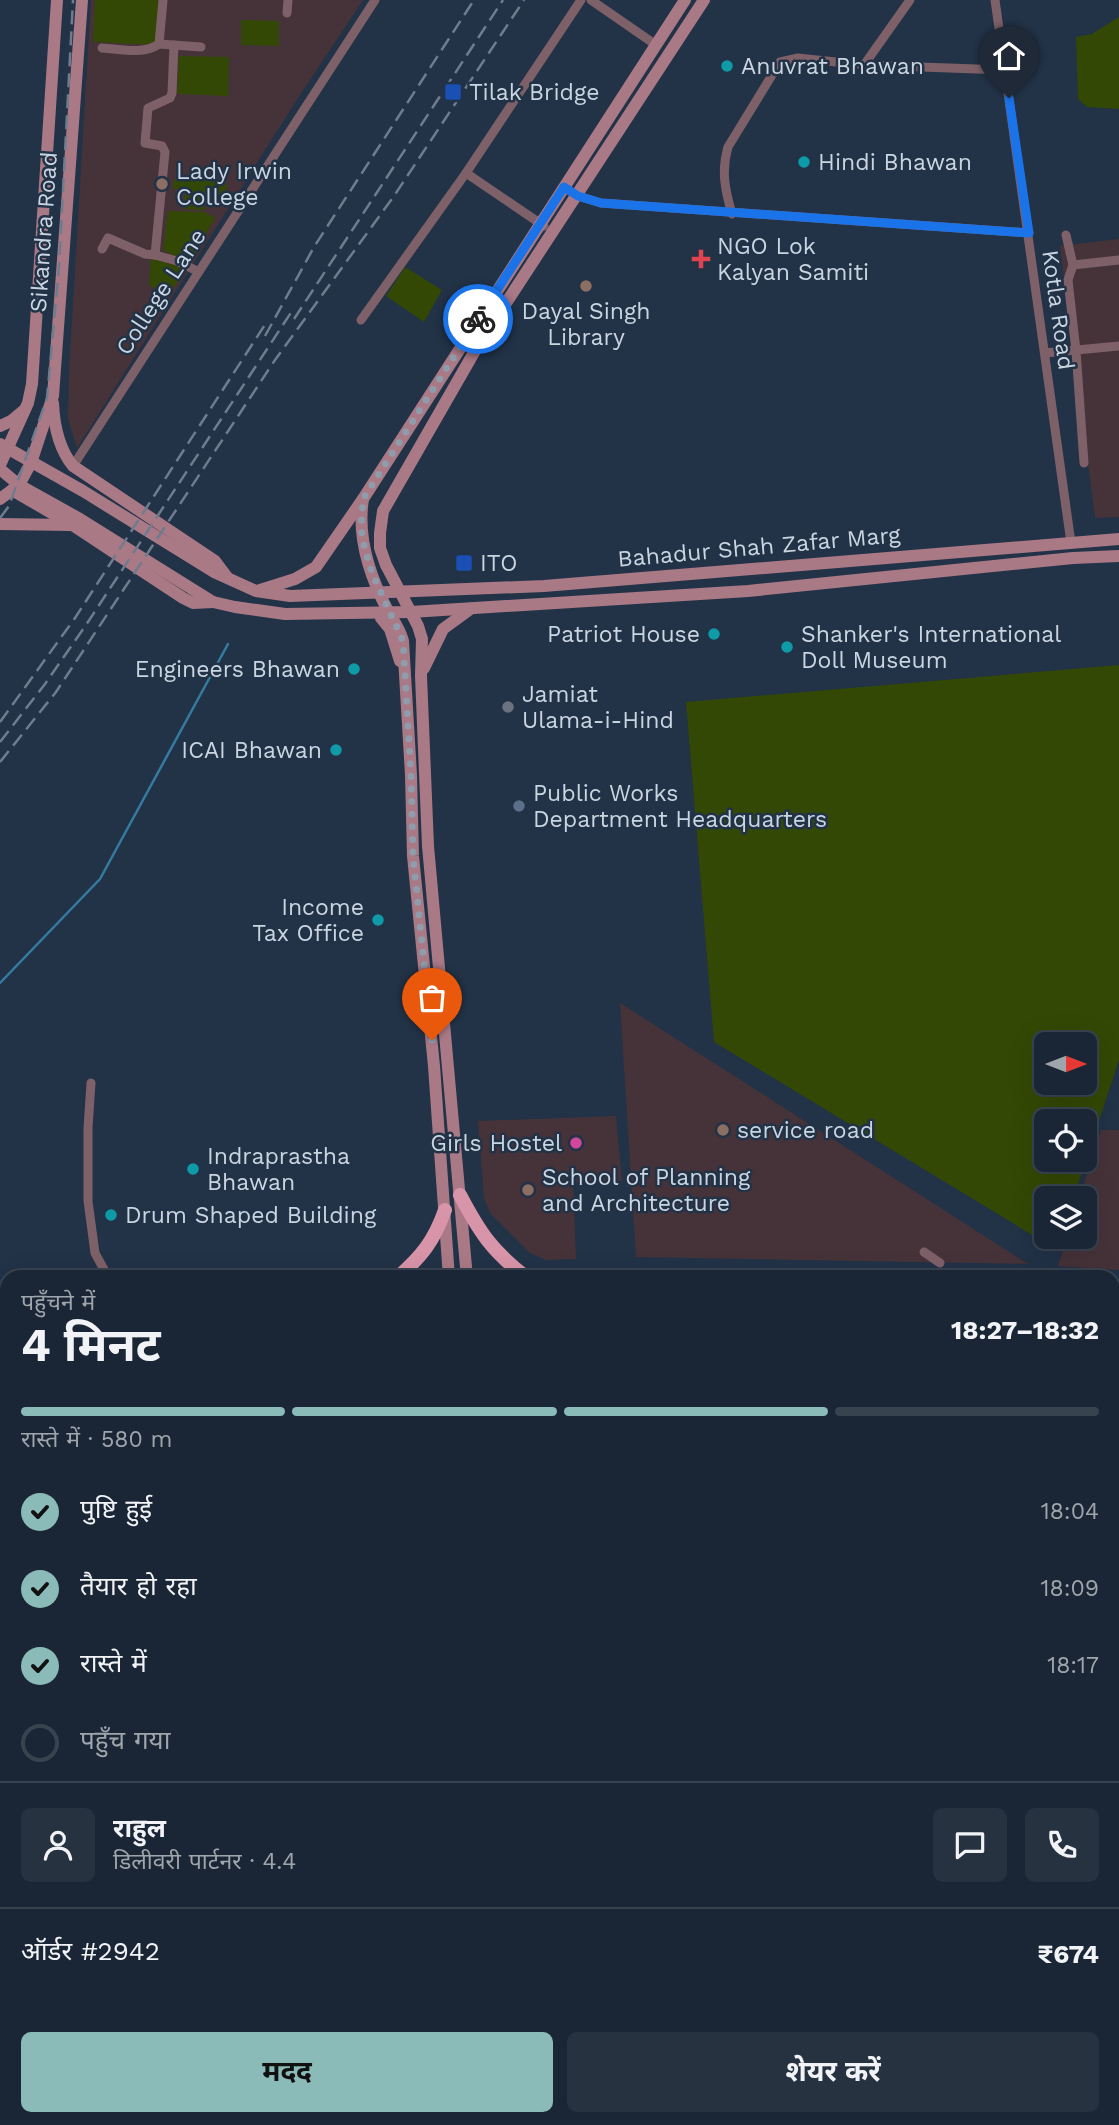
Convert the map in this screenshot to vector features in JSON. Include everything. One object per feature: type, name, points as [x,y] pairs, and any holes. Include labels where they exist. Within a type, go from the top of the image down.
[{"type":"highway","points":[[460,1195],[493,1250],[517,1270]]},
{"type":"highway","points":[[405,1270],[430,1244],[445,1210]]},
{"type":"main road","name":"Sikandra Road","points":[[0,468],[3,447],[26,408],[33,369],[57,0]]},
{"type":"main road","name":"Sikandra Road","points":[[16,488],[31,463],[53,396],[82,0]]},
{"type":"main road","points":[[256,591],[295,579],[316,567],[363,499],[685,0]]},
{"type":"main road","points":[[466,1270],[428,846],[422,639],[380,548],[383,511],[476,349],[704,0]]},
{"type":"main road","points":[[33,369],[34,374],[42,381],[50,380],[55,371]]},
{"type":"main road","points":[[53,396],[59,437],[73,466],[215,561],[228,579]]},
{"type":"main road","points":[[0,426],[11,421],[26,408]]},
{"type":"main road","points":[[3,447],[83,491],[184,556],[256,591],[290,596],[380,594]]},
{"type":"main road","points":[[0,468],[16,488],[193,603],[213,602],[285,614],[382,613]]},
{"type":"main road","points":[[83,491],[91,478]]},
{"type":"main road","points":[[0,499],[16,488]]},
{"type":"main road","points":[[16,488],[90,526],[213,602]]},
{"type":"main road","points":[[363,499],[363,542],[380,594],[382,613],[402,635],[413,856],[435,1078],[449,1270]]},
{"type":"main road","points":[[0,524],[74,526]]},
{"type":"main road","name":"Bahadur Shah Zafar Marg","points":[[380,594],[614,581],[1119,539]]},
{"type":"main road","name":"Bahadur Shah Zafar Marg","points":[[382,613],[748,591],[1073,558],[1119,556]]},
{"type":"main road","points":[[421,676],[443,629],[473,608]]},
{"type":"street","points":[[103,48],[144,50],[159,44],[166,18],[163,0]]},
{"type":"street","points":[[287,13],[288,0]]},
{"type":"street","name":"College Lane","points":[[73,466],[374,0]]},
{"type":"street","points":[[361,320],[466,173],[581,0]]},
{"type":"street","points":[[590,0],[656,45]]},
{"type":"street","points":[[864,65],[910,0]]},
{"type":"street","name":"Kotla Road","points":[[995,0],[1071,543]]},
{"type":"street","points":[[159,44],[201,47]]},
{"type":"street","points":[[155,255],[165,152],[162,146],[145,143],[146,110],[170,98],[174,46]]},
{"type":"street","points":[[732,214],[723,180],[728,147],[777,65],[785,59],[1004,71]]},
{"type":"street","points":[[466,173],[552,230]]},
{"type":"street","points":[[564,187],[578,196],[601,203],[1029,233]]},
{"type":"street","points":[[1066,235],[1073,265],[1068,280],[1084,463]]},
{"type":"street","points":[[102,249],[108,238],[145,254],[177,261],[197,271]]},
{"type":"street","points":[[1073,265],[1119,260]]},
{"type":"street","points":[[1045,353],[1119,346]]},
{"type":"street","points":[[91,1083],[88,1201],[95,1253],[104,1270]]},
{"type":"street","points":[[925,1252],[940,1263]]},
{"type":"shaded area","name":"Lady Irwin College","points":[[91,0],[363,0],[296,101],[77,448],[68,419],[69,372]]},
{"type":"shaded area","points":[[1119,239],[1119,517],[1095,518],[1060,246]]},
{"type":"shaded area","name":"service road","points":[[620,1003],[1028,1264],[636,1257]]},
{"type":"shaded area","name":"School of Planning and Architecture","points":[[616,1116],[622,1181],[573,1183],[576,1259],[546,1260],[530,1253],[490,1213],[484,1198],[478,1121]]},
{"type":"shaded area","points":[[1101,1130],[1119,1130],[1119,1270],[1058,1266],[1063,1249],[1097,1249],[1097,1186],[1083,1186],[1088,1172],[1097,1172],[1097,1143]]},
{"type":"green space","points":[[95,0],[159,0],[156,42],[153,45],[93,42]]},
{"type":"green space","points":[[1119,17],[1119,109],[1087,107],[1078,99],[1076,37],[1092,34]]},
{"type":"green space","points":[[241,20],[279,21],[279,46],[241,45]]},
{"type":"green space","points":[[179,56],[229,57],[228,96],[177,94]]},
{"type":"green space","points":[[174,179],[225,180],[227,188],[215,208],[207,197],[200,201],[206,210],[184,209],[185,190],[173,189]]},
{"type":"green space","points":[[168,211],[205,212],[215,218],[189,264],[163,250]]},
{"type":"green space","points":[[151,258],[175,265],[184,272],[167,298],[160,300],[155,288],[149,285]]},
{"type":"green space","points":[[405,267],[442,290],[424,322],[386,296]]},
{"type":"green space","points":[[1119,665],[1119,1060],[1097,1126],[1097,1109],[1034,1109],[1034,1172],[1082,1172],[1077,1186],[1034,1186],[1034,1236],[714,1042],[686,702]]},
{"type":"waterway","points":[[0,983],[100,879],[228,644]]},
{"type":"railway","points":[[0,518],[9,506],[47,398],[59,267],[73,0]]},
{"type":"railway","points":[[265,336],[314,247],[474,0]]},
{"type":"railway","points":[[294,319],[503,0]]},
{"type":"railway","points":[[0,762],[56,692],[275,360],[394,196],[524,0]]},
{"type":"railway","points":[[0,742],[86,625],[294,308]]},
{"type":"railway","points":[[0,722],[75,618],[266,323]]},
{"type":"way so far","points":[[432,1040],[413,856],[403,641],[372,573],[363,542],[361,513],[363,499],[478,319]]},
{"type":"place","name":"Anuvrat Bhawan","points":[[727,66]]},
{"type":"place","name":"Tilak Bridge","points":[[453,92]]},
{"type":"place","name":"Hindi Bhawan","points":[[804,162]]},
{"type":"place","name":"Lady Irwin College","points":[[162,184]]},
{"type":"place","name":"NGO Lok Kalyan Samiti","points":[[701,259]]},
{"type":"place","name":"Dayal Singh Library","points":[[586,286]]},
{"type":"place","name":"ITO","points":[[464,563]]},
{"type":"place","name":"Patriot House","points":[[714,634]]},
{"type":"place","name":"Shanker's International Doll Museum","points":[[787,647]]},
{"type":"place","name":"Engineers Bhawan","points":[[354,669]]},
{"type":"place","name":"Jamiat Ulama-i-Hind","points":[[508,707]]},
{"type":"place","name":"ICAI Bhawan","points":[[336,750]]},
{"type":"place","name":"Public Works Department Headquarters","points":[[519,806]]},
{"type":"place","name":"Income Tax Office","points":[[378,920]]},
{"type":"place","name":"service road","points":[[723,1130]]},
{"type":"place","name":"Girls Hostel","points":[[576,1143]]},
{"type":"place","name":"Indraprastha Bhawan","points":[[193,1169]]},
{"type":"place","name":"School of Planning and Architecture","points":[[528,1190]]},
{"type":"place","name":"Drum Shaped Building","points":[[111,1215]]},
{"type":"route","points":[[478,319],[564,187],[578,196],[601,203],[1029,233],[1009,98]]}]
